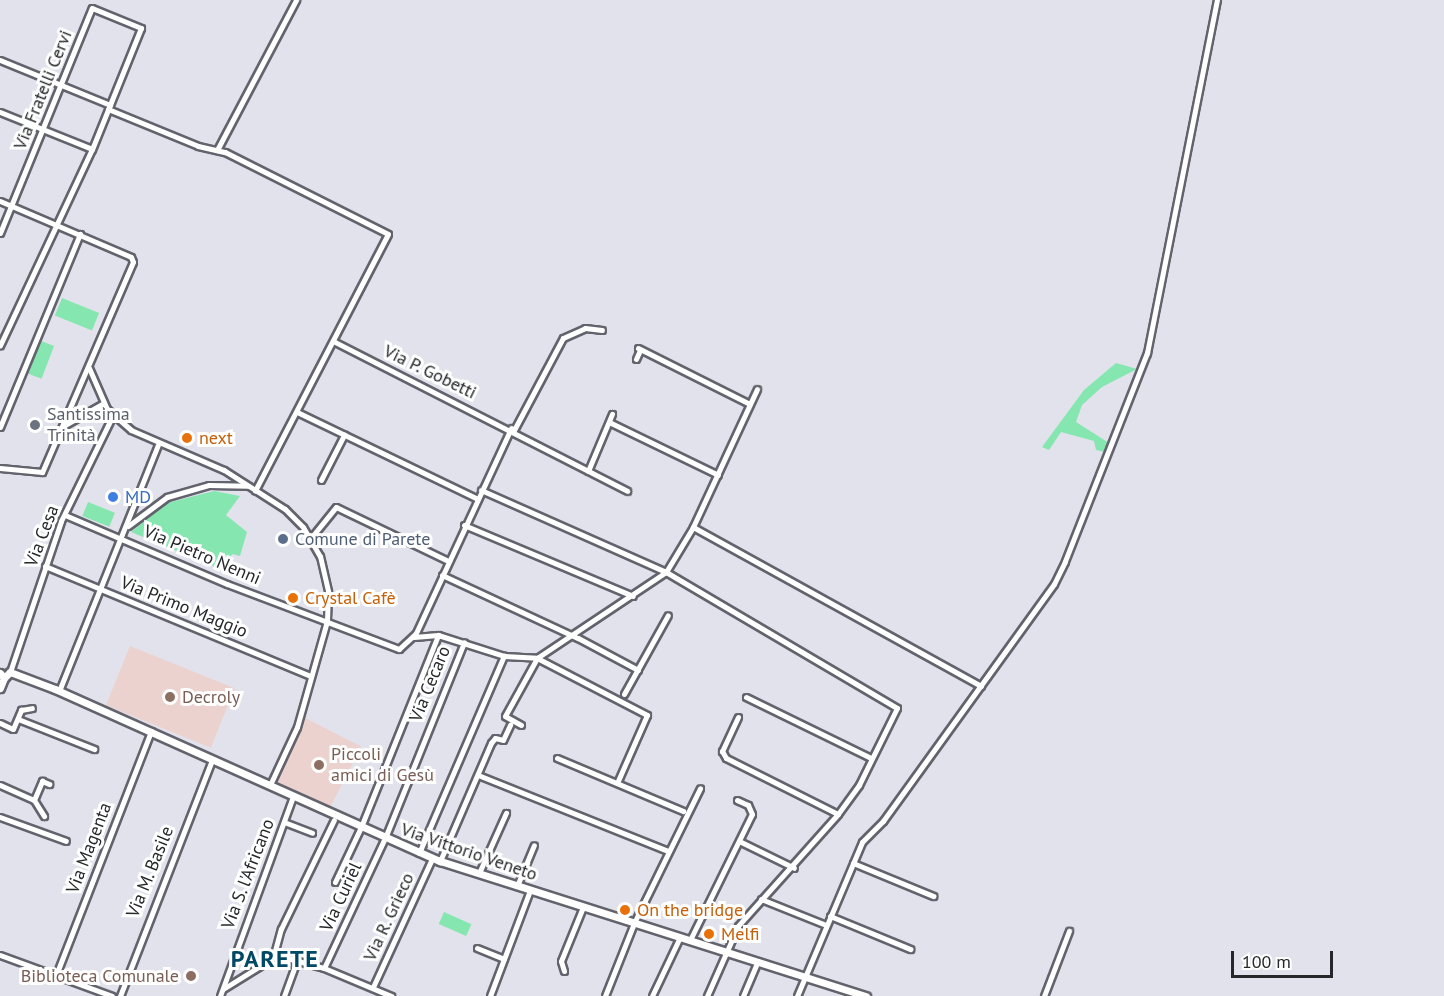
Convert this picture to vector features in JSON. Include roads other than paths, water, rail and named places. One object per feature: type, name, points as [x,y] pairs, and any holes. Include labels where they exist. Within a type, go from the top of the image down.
[{"type":"street","points":[[217,150],[296,0]]},
{"type":"street","points":[[797,996],[862,842],[883,821],[1054,584],[1144,362],[1217,0]]},
{"type":"street","name":"Via Fratelli Cervi","points":[[0,233],[92,8],[141,28],[109,107]]},
{"type":"street","points":[[0,60],[217,150],[388,234],[334,334],[335,342],[255,491]]},
{"type":"street","points":[[0,345],[92,149],[109,107]]},
{"type":"street","points":[[0,112],[92,149]]},
{"type":"street","points":[[0,201],[80,234],[133,262],[42,472],[0,468]]},
{"type":"street","points":[[0,427],[80,234]]},
{"type":"street","points":[[602,330],[585,328],[563,338],[476,498],[414,637],[438,635],[504,656],[537,658],[647,715],[617,783]]},
{"type":"street","name":"Via P. Gobetti","points":[[335,342],[512,429],[627,491]]},
{"type":"street","points":[[636,359],[639,349],[750,404]]},
{"type":"street","points":[[88,368],[104,403],[113,415],[131,430],[158,445],[224,470],[285,509],[310,539],[326,577],[327,621],[297,727],[270,785]]},
{"type":"street","points":[[521,725],[505,716],[537,658],[666,572],[693,527],[757,389]]},
{"type":"street","points":[[63,426],[104,403]]},
{"type":"street","points":[[297,412],[476,498]]},
{"type":"street","points":[[588,471],[612,414]]},
{"type":"street","name":"Via Cesa","points":[[10,672],[45,566],[65,515],[113,415]]},
{"type":"street","points":[[609,422],[718,474]]},
{"type":"street","points":[[321,480],[344,435]]},
{"type":"street","points":[[59,691],[99,588],[127,527],[158,445]]},
{"type":"street","points":[[127,527],[167,497],[209,485],[248,486]]},
{"type":"street","points":[[481,490],[666,572],[897,708],[838,814],[794,868],[761,899],[738,926],[707,996]]},
{"type":"street","points":[[310,539],[336,507],[448,561]]},
{"type":"street","name":"Via Pietro Nenni","points":[[65,515],[227,584],[399,649],[414,637]]},
{"type":"street","points":[[465,525],[633,596]]},
{"type":"street","points":[[693,527],[981,686]]},
{"type":"street","name":"Via Primo Maggio","points":[[45,566],[311,676]]},
{"type":"street","points":[[442,575],[573,635],[638,670]]},
{"type":"street","points":[[624,694],[668,615]]},
{"type":"street","points":[[335,882],[361,827],[438,635]]},
{"type":"street","name":"Via Cecaro","points":[[385,838],[464,642]]},
{"type":"street","points":[[419,853],[504,656]]},
{"type":"street","points":[[0,688],[2,676],[10,672]]},
{"type":"street","name":"Via Vittorio Veneto","points":[[10,672],[151,731],[336,817],[436,860],[866,996]]},
{"type":"street","points":[[746,697],[871,758]]},
{"type":"street","points":[[0,723],[13,729],[21,710],[32,708]]},
{"type":"street","points":[[738,717],[722,751],[726,758],[838,814]]},
{"type":"street","points":[[18,719],[94,749]]},
{"type":"street","name":"Via R. Grieco","points":[[373,987],[478,775],[490,743],[495,738],[503,740],[510,725]]},
{"type":"street","name":"Via Magenta","points":[[56,975],[151,731]]},
{"type":"street","points":[[557,758],[683,811]]},
{"type":"street","name":"Via M. Basile","points":[[120,996],[212,760]]},
{"type":"street","points":[[478,775],[668,851]]},
{"type":"street","points":[[34,800],[42,781],[49,784]]},
{"type":"street","points":[[0,785],[34,800],[44,816]]},
{"type":"street","points":[[605,996],[634,923],[700,788]]},
{"type":"street","name":"Via S. l'Africano","points":[[220,996],[293,796]]},
{"type":"street","points":[[690,940],[752,814],[748,805],[738,800]]},
{"type":"street","points":[[479,873],[506,813]]},
{"type":"street","points":[[0,817],[66,842]]},
{"type":"street","points":[[273,958],[281,929],[336,817]]},
{"type":"street","points":[[284,822],[312,834]]},
{"type":"street","name":"Via Curiel","points":[[324,968],[385,838]]},
{"type":"street","points":[[739,841],[794,868]]},
{"type":"street","points":[[517,886],[534,845]]},
{"type":"street","points":[[854,863],[933,896]]},
{"type":"street","points":[[490,996],[530,890]]},
{"type":"street","points":[[761,899],[826,925]]},
{"type":"street","points":[[564,971],[561,961],[583,907]]},
{"type":"street","points":[[830,916],[910,949]]},
{"type":"street","points":[[1044,996],[1069,931]]},
{"type":"street","points":[[651,996],[680,937]]},
{"type":"street","points":[[477,948],[504,959]]},
{"type":"street","points":[[0,955],[112,996]]},
{"type":"street","points":[[223,989],[273,958],[297,960],[324,968],[391,996]]},
{"type":"street","points":[[284,996],[297,960]]},
{"type":"street","points":[[743,996],[758,961]]},
{"type":"place","name":"Santissima Trinità","points":[[35,425]]},
{"type":"place","name":"next","points":[[187,438]]},
{"type":"place","name":"MD","points":[[113,497]]},
{"type":"place","name":"Comune di Parete","points":[[283,539]]},
{"type":"place","name":"Crystal Cafè","points":[[293,598]]},
{"type":"place","name":"Decroly","points":[[170,697]]},
{"type":"place","name":"Piccoli amici di Gesù","points":[[319,765]]},
{"type":"place","name":"On the bridge","points":[[625,910]]},
{"type":"place","name":"Melfi","points":[[709,934]]},
{"type":"place","name":"Biblioteca Comunale","points":[[191,976]]},
{"type":"district","name":"PARETE","points":[[275,959]]}]
